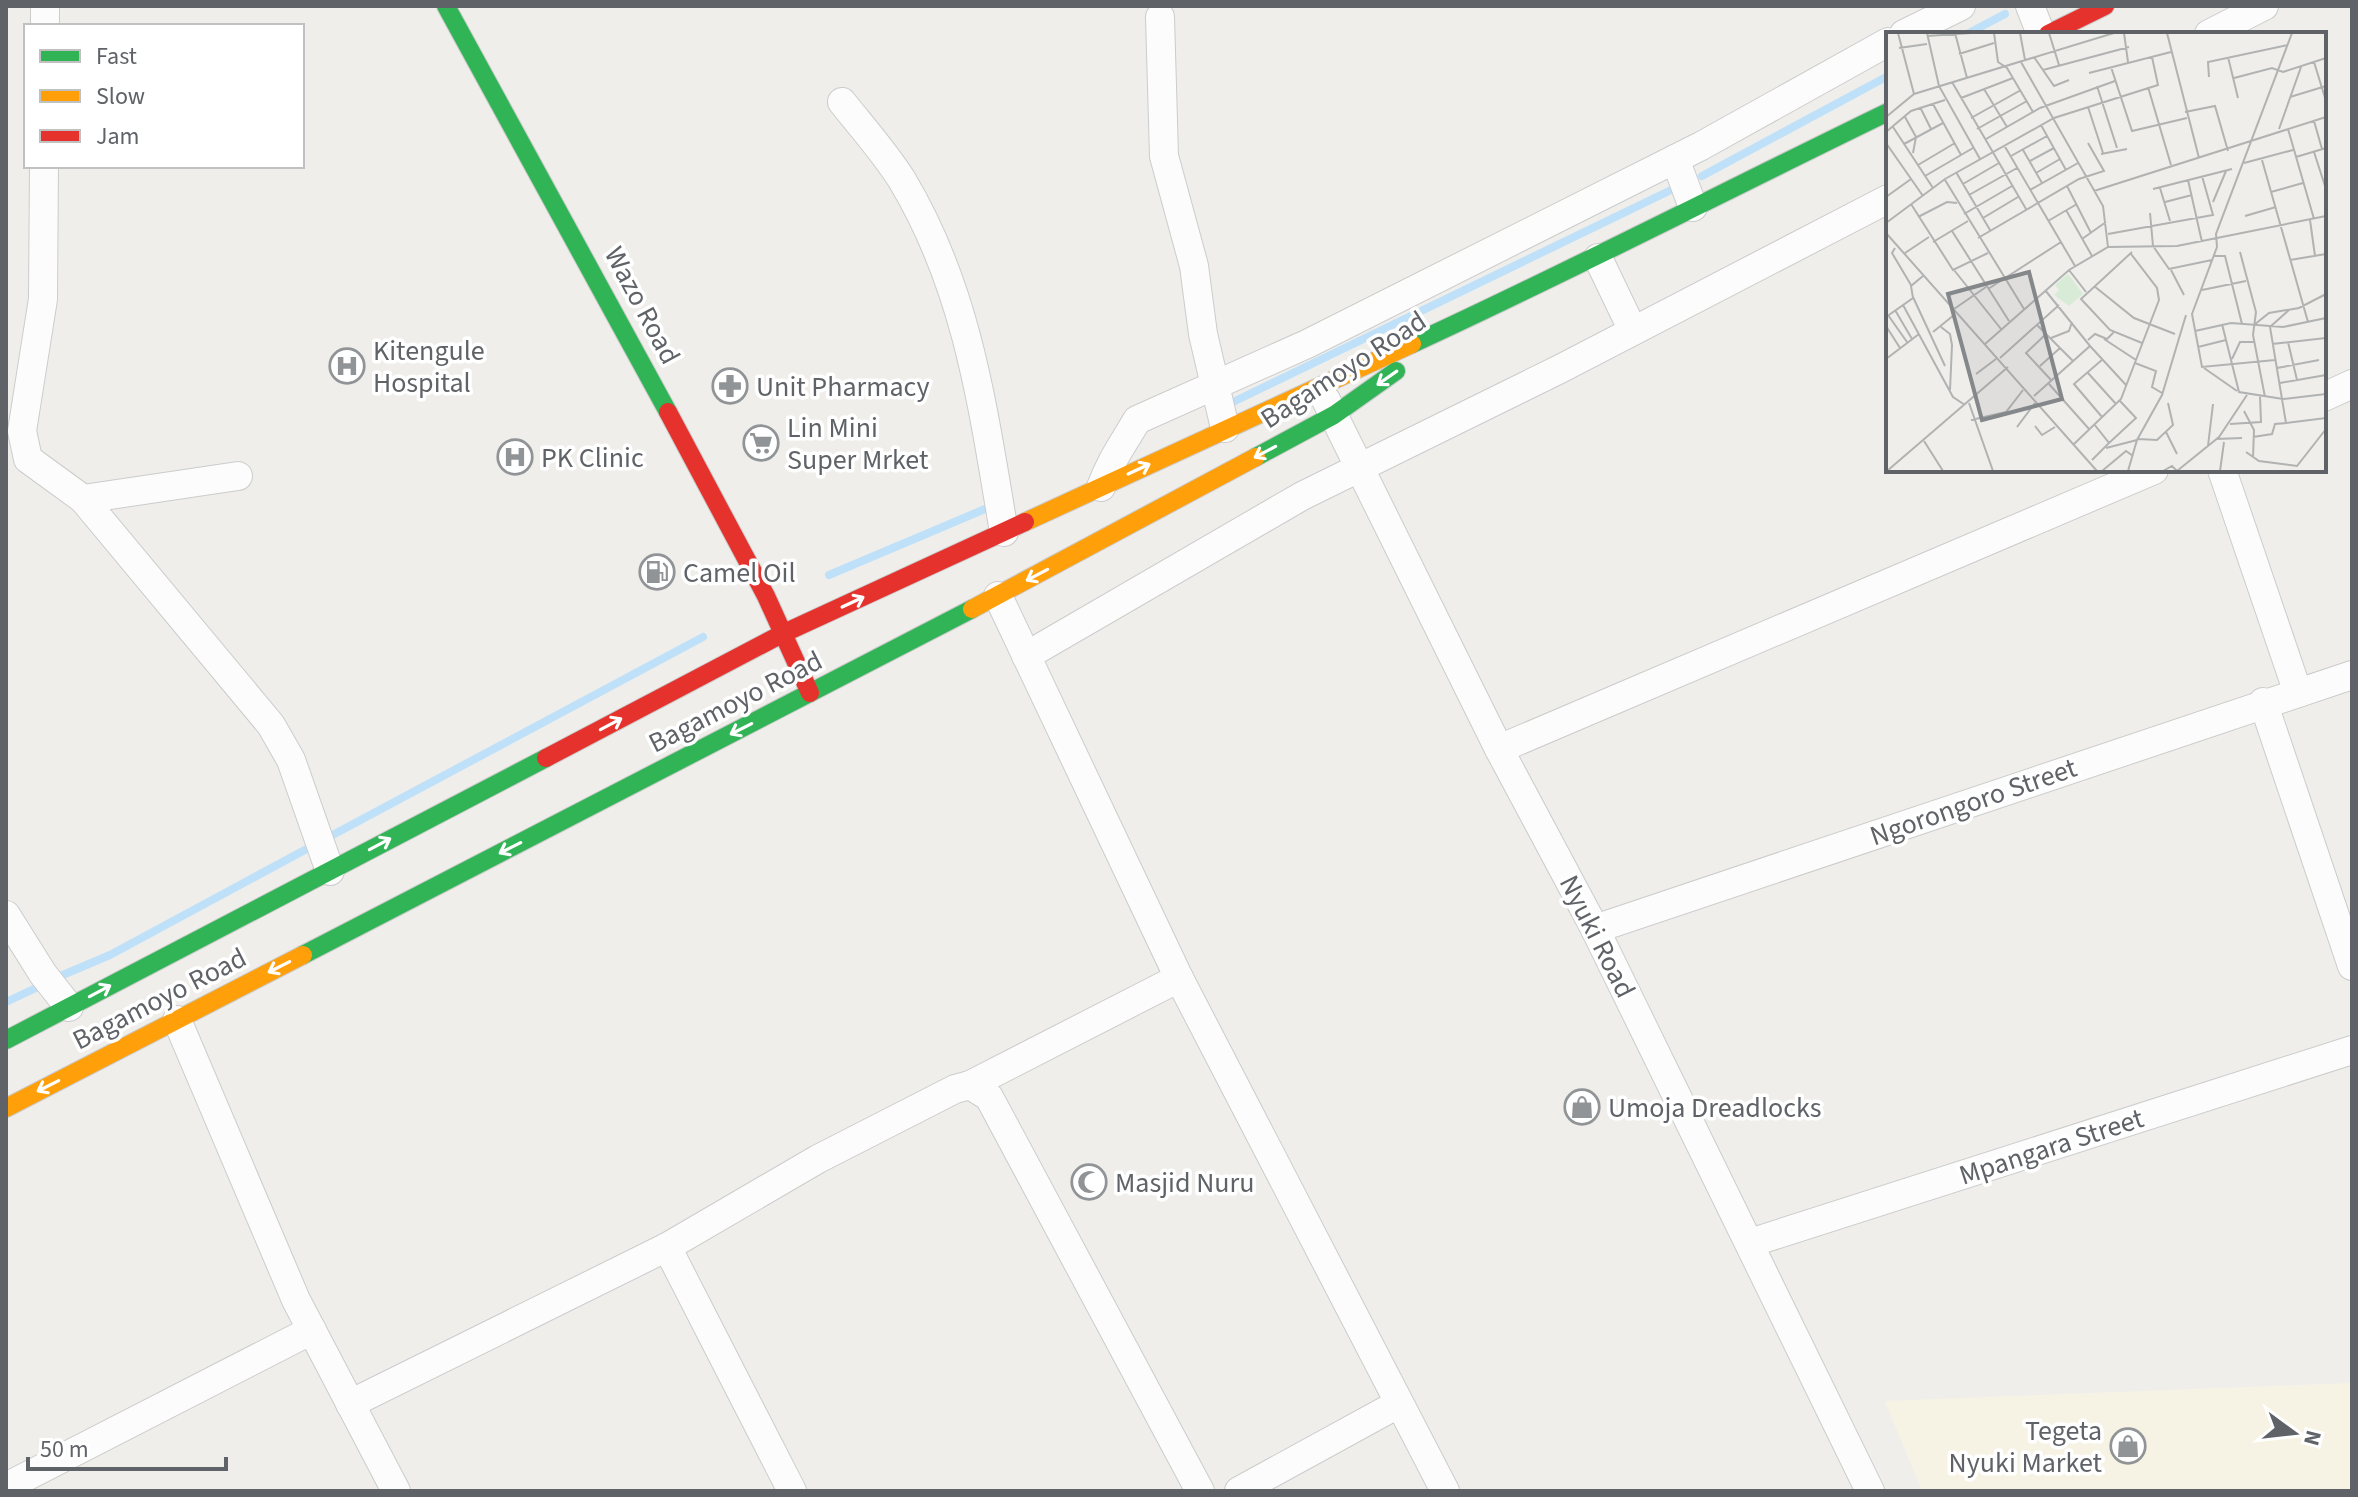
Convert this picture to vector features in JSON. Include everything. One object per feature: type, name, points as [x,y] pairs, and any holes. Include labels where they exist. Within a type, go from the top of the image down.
[{"type":"main road","name":"Wazo Road","points":[[446,6],[562,214],[766,596],[810,693]]},
{"type":"main road","points":[[2064,30],[2105,6]]},
{"type":"main road","name":"Bagamoyo Road","points":[[6,1040],[782,634],[1318,385],[1473,317],[1598,258],[1693,207],[1886,113]]},
{"type":"main road","name":"Bagamoyo Road","points":[[6,1108],[998,596],[1334,415],[1473,317]]},
{"type":"street","points":[[1908,32],[1961,6]]},
{"type":"street","points":[[2030,6],[2040,32]]},
{"type":"street","points":[[2213,32],[2264,6]]},
{"type":"street","points":[[1160,17],[1164,156],[1194,266],[1225,428]]},
{"type":"street","points":[[1101,487],[1114,451],[1124,443],[1137,420],[1307,344],[1675,159],[1886,43]]},
{"type":"street","points":[[842,102],[902,180],[945,270],[975,361],[1004,532]]},
{"type":"street","points":[[1675,159],[1693,207]]},
{"type":"street","points":[[44,168],[43,299],[21,439],[28,459],[83,499],[271,725],[291,760],[330,871]]},
{"type":"street","points":[[1026,656],[1302,496],[1633,331],[1886,200]]},
{"type":"street","points":[[1598,258],[1633,331]]},
{"type":"street","points":[[2326,396],[2352,384]]},
{"type":"street","name":"Nyuki Road","points":[[1318,385],[1499,749],[1595,929],[1870,1491]]},
{"type":"street","points":[[1499,749],[2149,472]]},
{"type":"street","points":[[2223,472],[2298,693]]},
{"type":"street","points":[[83,499],[238,476]]},
{"type":"street","points":[[998,596],[1179,978],[1445,1491]]},
{"type":"street","name":"Ngorongoro Street","points":[[1595,929],[2263,702],[2352,675]]},
{"type":"street","points":[[2263,702],[2352,966]]},
{"type":"street","points":[[6,915],[43,974],[69,1007]]},
{"type":"street","points":[[350,1404],[667,1247],[818,1159],[1179,978]]},
{"type":"street","points":[[177,1020],[312,1330],[396,1491]]},
{"type":"street","name":"Mpangara Street","points":[[1750,1243],[2352,1050]]},
{"type":"street","points":[[970,1085],[984,1091],[989,1097],[1200,1491]]},
{"type":"street","points":[[667,1247],[792,1491]]},
{"type":"street","points":[[6,1487],[312,1330]]},
{"type":"street","points":[[1239,1491],[1398,1404]]},
{"type":"shaded area","name":"Tegeta Nyuki Market","points":[[2352,1383],[2352,1491],[1922,1491],[1885,1401]]},
{"type":"waterway","points":[[1971,32],[2005,14]]},
{"type":"waterway","points":[[1702,176],[1886,77]]},
{"type":"waterway","points":[[1233,402],[1669,191]]},
{"type":"waterway","points":[[829,575],[985,509]]},
{"type":"waterway","points":[[327,838],[703,637]]},
{"type":"waterway","points":[[58,977],[110,955],[314,845]]},
{"type":"waterway","points":[[6,1002],[38,987]]},
{"type":"traffic: fast","points":[[446,6],[668,412]]},
{"type":"traffic: fast","points":[[1412,344],[1886,113]]},
{"type":"traffic: fast","points":[[1256,457],[1334,415],[1396,371]]},
{"type":"traffic: fast","points":[[303,955],[972,609]]},
{"type":"traffic: fast","points":[[6,1040],[546,758]]},
{"type":"traffic: slow","points":[[1025,522],[1412,344]]},
{"type":"traffic: slow","points":[[972,609],[1256,457]]},
{"type":"traffic: slow","points":[[6,1108],[303,955]]},
{"type":"traffic: jam","points":[[2052,32],[2105,6]]},
{"type":"traffic: jam","points":[[668,412],[766,596],[810,693]]},
{"type":"traffic: jam","points":[[546,758],[782,634],[1025,522]]},
{"type":"place","name":"Kitengule Hospital","points":[[347,366]]},
{"type":"place","name":"Unit Pharmacy","points":[[730,386]]},
{"type":"place","name":"Lin Mini Super Mrket","points":[[761,443]]},
{"type":"place","name":"PK Clinic","points":[[515,457]]},
{"type":"place","name":"Camel Oil","points":[[657,572]]},
{"type":"place","name":"Umoja Dreadlocks","points":[[1582,1107]]},
{"type":"place","name":"Masjid Nuru","points":[[1089,1182]]},
{"type":"place","name":"Tegeta Nyuki Market","points":[[2128,1446]]}]
